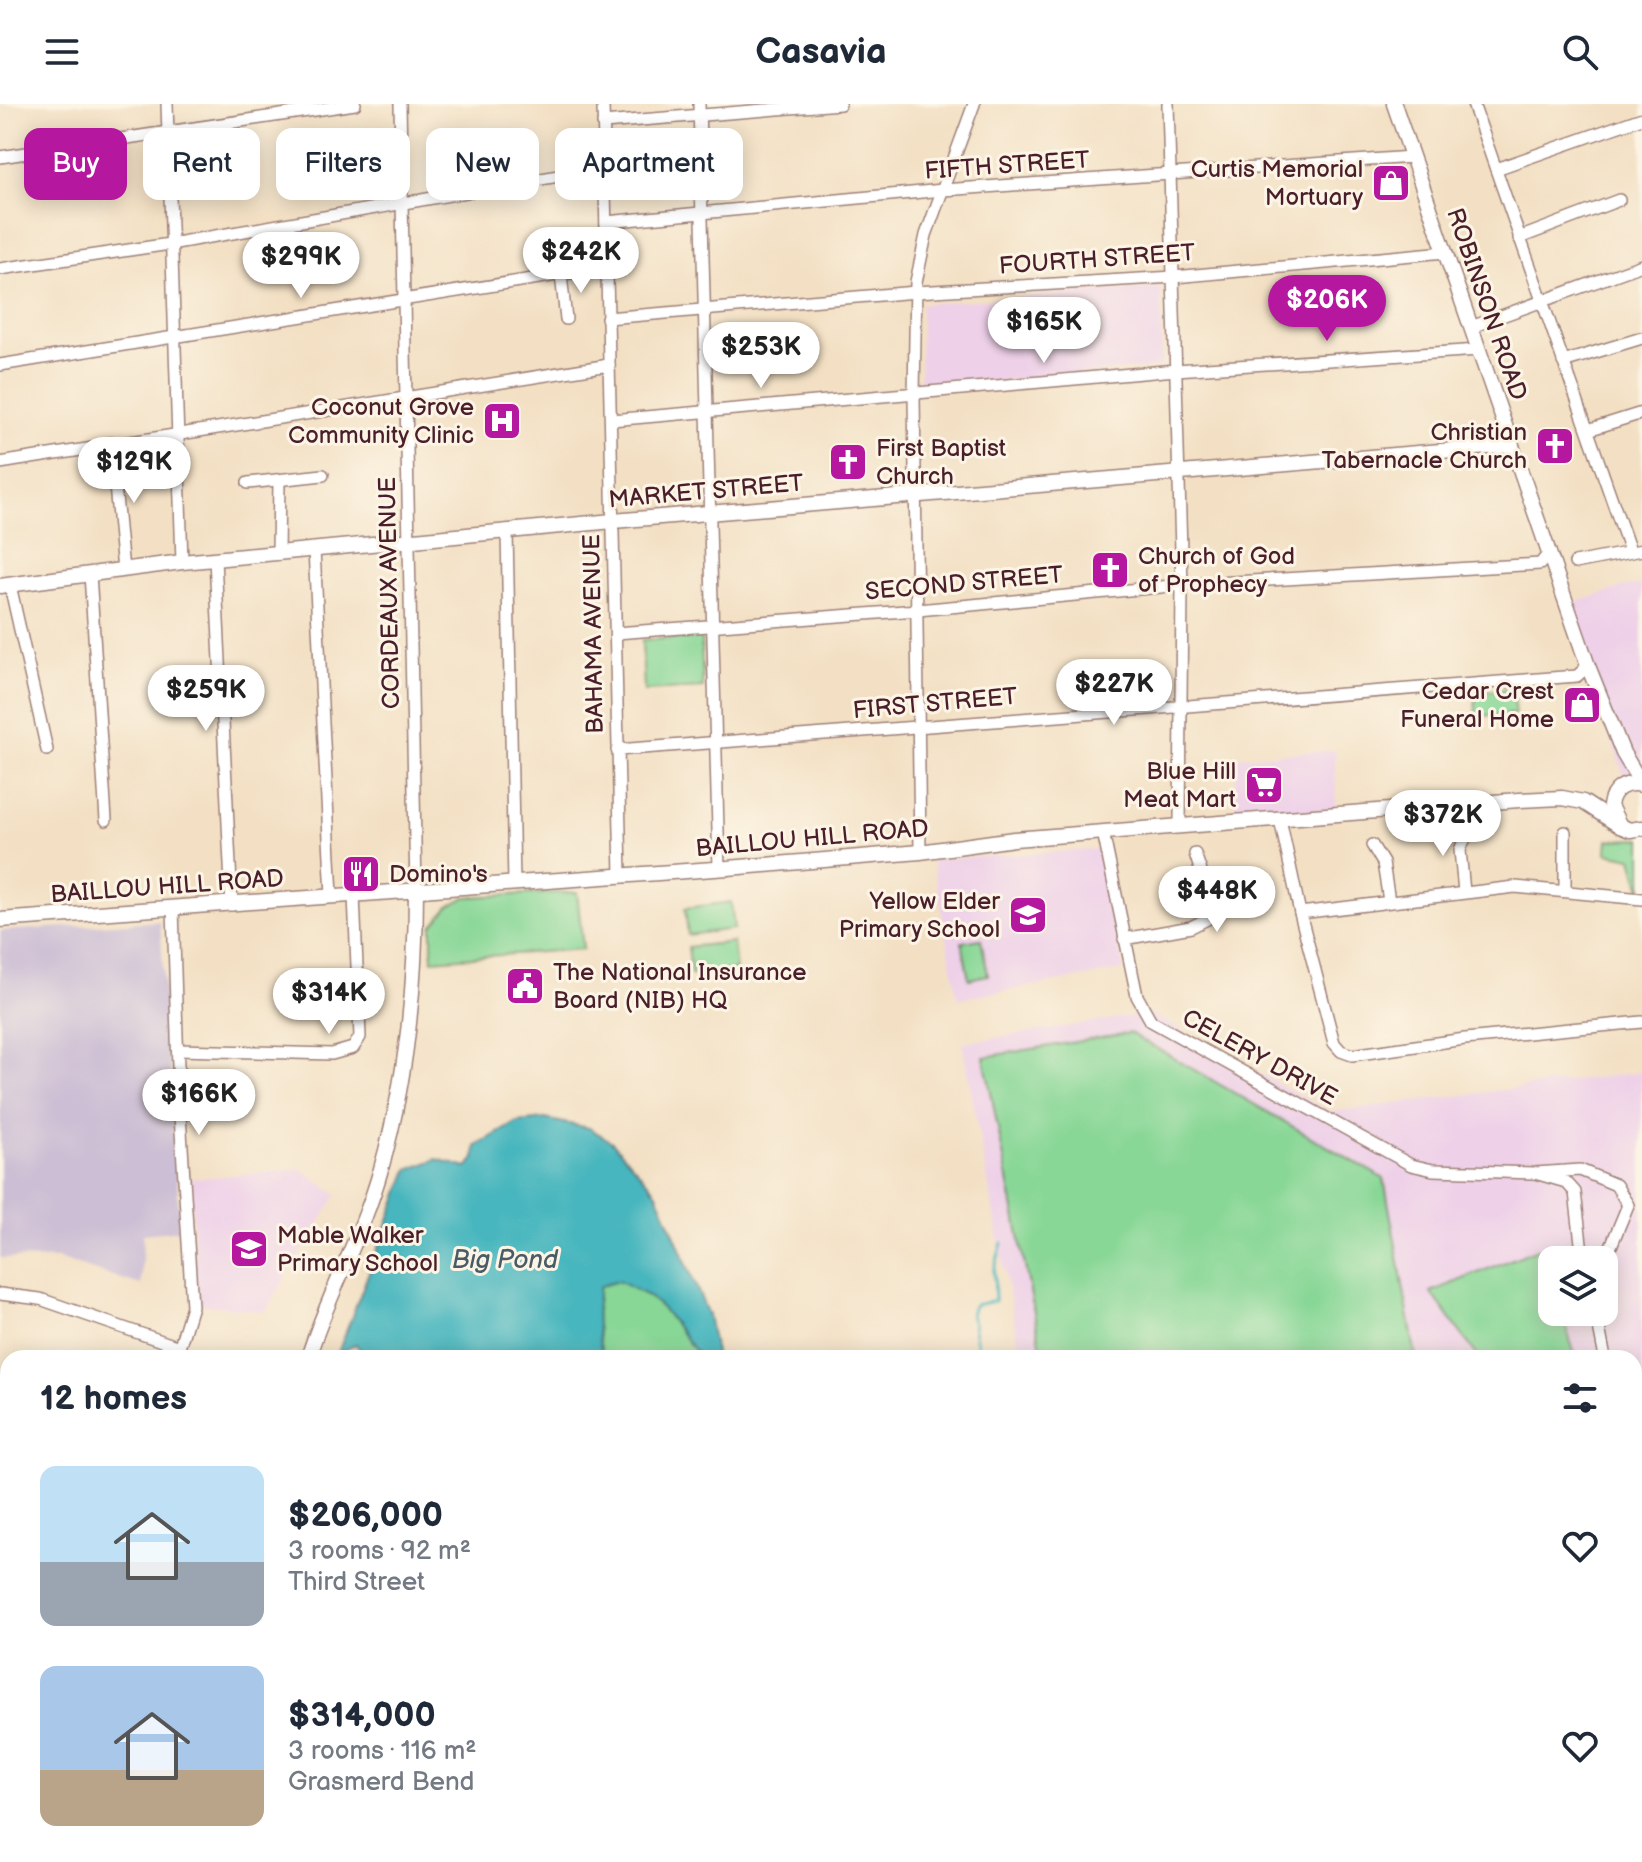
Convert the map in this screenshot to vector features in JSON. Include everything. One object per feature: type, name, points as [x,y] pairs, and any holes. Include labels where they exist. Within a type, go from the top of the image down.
[{"type":"main road","name":"ROBINSON ROAD","points":[[1394,104],[1588,666],[1623,753],[1642,785]]},
{"type":"main road","name":"MARKET STREET","points":[[5,586],[182,562],[613,521],[1512,445]]},
{"type":"main road","points":[[1642,785],[1623,785],[1612,795],[1611,814],[1620,826],[1642,828]]},
{"type":"main road","name":"BAILLOU HILL ROAD","points":[[0,920],[719,869],[1180,825],[1562,798],[1590,804],[1620,826]]},
{"type":"main road","points":[[312,1350],[376,1185],[393,1120],[415,978],[416,890]]},
{"type":"main road","points":[[317,1350],[319,1333]]},
{"type":"street","points":[[167,104],[167,128]]},
{"type":"street","points":[[188,128],[355,104]]},
{"type":"street","name":"CORDEAUX AVENUE","points":[[400,104],[416,890]]},
{"type":"street","name":"BAHAMA AVENUE","points":[[603,104],[603,128]]},
{"type":"street","points":[[603,123],[700,110],[840,104]]},
{"type":"street","points":[[920,852],[918,495],[914,394],[916,292],[919,258],[974,104]]},
{"type":"street","points":[[1168,104],[1182,585],[1180,825]]},
{"type":"street","points":[[1473,104],[1563,362],[1636,551],[1575,563]]},
{"type":"street","points":[[700,110],[719,869]]},
{"type":"street","points":[[1496,169],[1642,118]]},
{"type":"street","points":[[0,157],[143,135]]},
{"type":"street","name":"FIFTH STREET","points":[[606,222],[943,190],[1412,157]]},
{"type":"street","points":[[0,269],[170,244],[555,177]]},
{"type":"street","points":[[169,200],[182,562]]},
{"type":"street","name":"BAHAMA AVENUE","points":[[605,200],[621,875]]},
{"type":"street","points":[[1519,238],[1619,200]]},
{"type":"street","name":"FOURTH STREET","points":[[607,318],[916,292],[1174,277],[1445,252]]},
{"type":"street","points":[[1471,327],[1642,265]]},
{"type":"street","points":[[0,365],[607,267]]},
{"type":"street","points":[[561,275],[566,319]]},
{"type":"street","points":[[1563,362],[1642,338]]},
{"type":"street","points":[[611,420],[1176,370],[1479,350]]},
{"type":"street","points":[[0,463],[609,365]]},
{"type":"street","points":[[1588,430],[1642,413]]},
{"type":"street","points":[[111,443],[123,570]]},
{"type":"street","points":[[248,483],[323,475]]},
{"type":"street","points":[[278,554],[279,480]]},
{"type":"street","points":[[507,532],[514,883]]},
{"type":"street","points":[[314,550],[332,896]]},
{"type":"street","name":"SECOND STREET","points":[[616,633],[918,610],[1182,585],[1540,564],[1550,552]]},
{"type":"street","points":[[215,559],[232,905]]},
{"type":"street","points":[[90,574],[106,820]]},
{"type":"street","points":[[5,586],[47,750]]},
{"type":"street","name":"FIRST STREET","points":[[617,750],[1181,704],[1577,676],[1588,666]]},
{"type":"street","points":[[1280,819],[1300,913],[1334,1043],[1341,1051],[1352,1055],[1465,1039],[1642,1022]]},
{"type":"street","name":"CELERY DRIVE","points":[[1103,832],[1124,939],[1143,1012],[1168,1033],[1411,1165],[1433,1170],[1535,1173],[1580,1170],[1616,1185],[1625,1196],[1626,1214],[1612,1246]]},
{"type":"street","points":[[1565,832],[1565,890]]},
{"type":"street","points":[[1464,892],[1460,850],[1467,834]]},
{"type":"street","points":[[1372,845],[1383,863],[1389,901]]},
{"type":"street","points":[[1124,939],[1191,927],[1207,919],[1211,901],[1195,854]]},
{"type":"street","points":[[1300,913],[1515,887],[1642,899]]},
{"type":"street","points":[[178,1050],[332,1054],[353,1048],[360,1037],[354,895]]},
{"type":"street","points":[[173,908],[192,1306],[179,1350]]},
{"type":"street","name":"CELERY DRIVE","points":[[1535,1173],[1566,1182],[1575,1192],[1581,1246]]},
{"type":"street","points":[[0,1294],[40,1299],[173,1350]]},
{"type":"street","points":[[1599,1326],[1603,1350]]},
{"type":"shaded area","points":[[1161,287],[1162,367],[920,387],[921,304]]},
{"type":"shaded area","points":[[1642,585],[1642,786],[1629,789],[1564,606],[1627,586]]},
{"type":"shaded area","points":[[1335,750],[1336,809],[1235,816],[1236,757]]},
{"type":"shaded area","name":"Yellow Elder Primary School","points":[[1101,849],[1124,970],[958,999],[932,860]]},
{"type":"shaded area","points":[[160,921],[180,1230],[143,1234],[141,1285],[58,1259],[0,1258],[0,931]]},
{"type":"shaded area","points":[[1150,1013],[1330,1112],[1642,1072],[1642,1350],[1020,1350],[962,1043]]},
{"type":"shaded area","name":"Mable Walker Primary School","points":[[301,1169],[337,1195],[265,1311],[198,1304],[190,1179]]},
{"type":"green space","points":[[701,637],[703,688],[644,691],[642,640]]},
{"type":"green space","points":[[1514,689],[1515,714],[1476,716],[1475,692]]},
{"type":"green space","points":[[1642,839],[1642,893],[1632,858],[1607,853],[1608,840]]},
{"type":"green space","points":[[577,892],[583,949],[432,960],[432,926],[449,906],[466,897]]},
{"type":"green space","points":[[731,902],[734,929],[688,935],[685,908]]},
{"type":"green space","points":[[981,939],[988,975],[969,979],[962,942]]},
{"type":"green space","points":[[733,942],[736,970],[691,975],[688,947]]},
{"type":"green space","points":[[1130,1033],[1384,1179],[1415,1350],[1041,1350],[984,1057]]},
{"type":"green space","points":[[1537,1249],[1538,1326],[1566,1326],[1573,1350],[1473,1350],[1431,1292]]},
{"type":"green space","points":[[618,1281],[648,1296],[663,1309],[694,1350],[602,1350],[597,1322],[600,1286]]},
{"type":"water","name":"Big Pond","points":[[545,1119],[589,1128],[612,1142],[656,1191],[708,1315],[715,1350],[694,1350],[663,1309],[648,1296],[618,1281],[600,1286],[598,1294],[597,1322],[602,1350],[360,1350],[356,1344],[339,1350],[408,1170],[437,1159],[467,1168],[475,1159],[476,1146],[517,1122]]},
{"type":"waterway","points":[[978,1350],[971,1314],[974,1305],[995,1301],[994,1271],[1002,1243]]},
{"type":"place","name":"Curtis Memorial Mortuary","points":[[1391,183]]},
{"type":"place","name":"Coconut Grove Community Clinic","points":[[502,421]]},
{"type":"place","name":"Christian Tabernacle Church","points":[[1555,446]]},
{"type":"place","name":"First Baptist Church","points":[[848,462]]},
{"type":"place","name":"Church of God of Prophecy","points":[[1110,570]]},
{"type":"place","name":"Cedar Crest Funeral Home","points":[[1582,705]]},
{"type":"place","name":"Blue Hill Meat Mart","points":[[1264,785]]},
{"type":"place","name":"Domino's","points":[[361,874]]},
{"type":"place","name":"Yellow Elder Primary School","points":[[1028,915]]},
{"type":"place","name":"The National Insurance Board (NIB) HQ","points":[[525,986]]},
{"type":"place","name":"Mable Walker Primary School","points":[[249,1249]]}]
